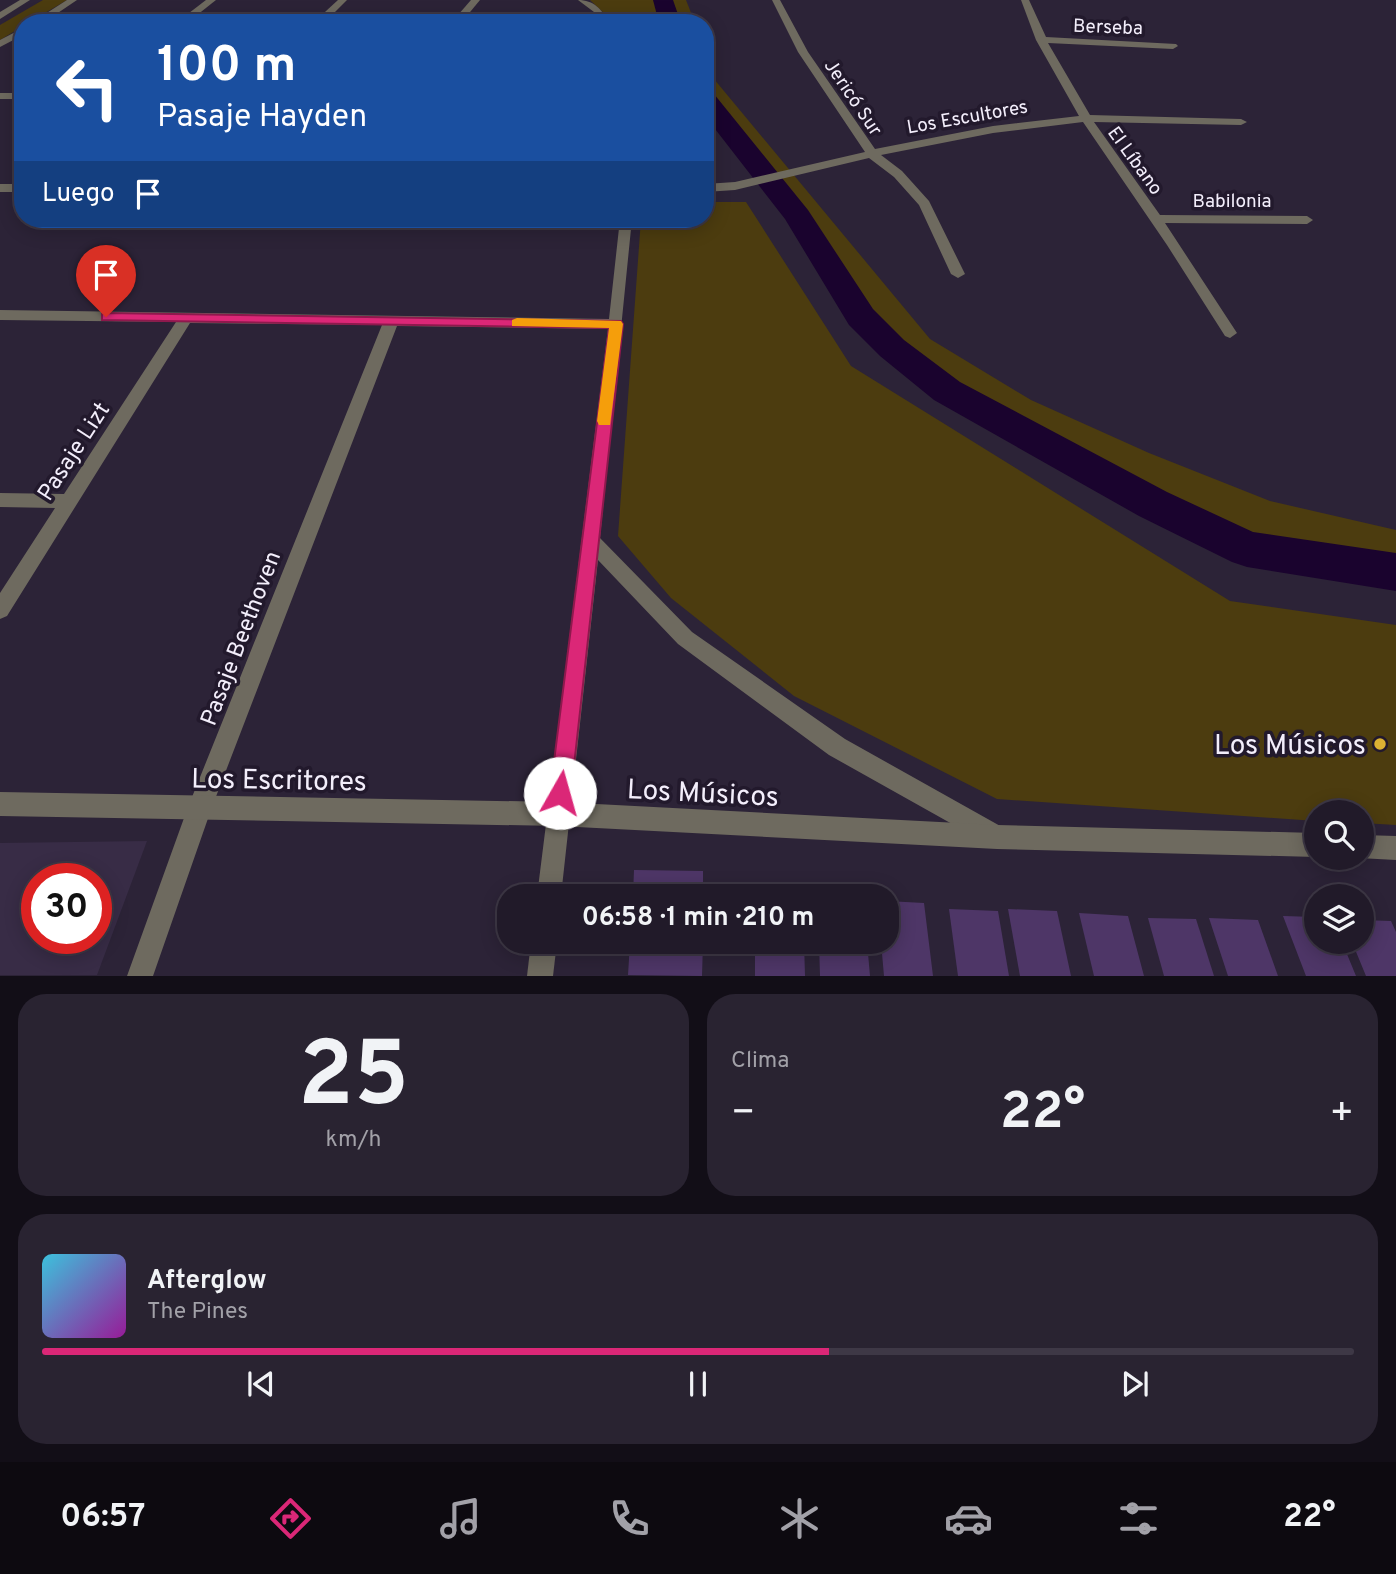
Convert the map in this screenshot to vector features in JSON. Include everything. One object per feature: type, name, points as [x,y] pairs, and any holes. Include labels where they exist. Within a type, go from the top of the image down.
[{"type":"street","points":[[0,16],[26,0]]},
{"type":"street","points":[[50,14],[73,0]]},
{"type":"street","points":[[193,14],[212,0]]},
{"type":"street","points":[[328,14],[343,0]]},
{"type":"street","points":[[464,14],[476,0]]},
{"type":"street","points":[[582,0],[599,14]]},
{"type":"street","name":"Jericó Sur","points":[[776,0],[803,52],[872,154],[898,174],[925,204],[958,274]]},
{"type":"street","name":"El Líbano","points":[[1025,0],[1041,40],[1085,119],[1156,219],[1230,333]]},
{"type":"street","name":"Berseba","points":[[1041,40],[1173,46]]},
{"type":"street","name":"Los Escultores","points":[[714,187],[735,186],[978,131],[1085,119],[1241,122]]},
{"type":"street","name":"Babilonia","points":[[1156,219],[1307,220]]},
{"type":"street","points":[[549,884],[625,228]]},
{"type":"street","points":[[0,315],[616,324]]},
{"type":"street","name":"Pasaje Lizt","points":[[0,610],[186,318]]},
{"type":"street","name":"Pasaje Beethoven","points":[[140,975],[200,807],[391,321]]},
{"type":"street","points":[[0,500],[67,501]]},
{"type":"street","name":"Los Músicos","points":[[590,540],[685,638],[837,747],[997,837]]},
{"type":"street","name":"Los Escritores","points":[[0,804],[558,814]]},
{"type":"street","name":"Los Músicos","points":[[558,814],[997,837],[1304,845]]},
{"type":"street","points":[[1374,847],[1396,848]]},
{"type":"street","points":[[540,975],[543,954]]},
{"type":"shaded area","points":[[43,0],[67,0],[43,14],[19,14]]},
{"type":"shaded area","points":[[590,0],[658,0],[660,14],[605,14]]},
{"type":"shaded area","points":[[661,0],[686,0],[691,14],[666,14]]},
{"type":"shaded area","points":[[14,17],[14,31],[0,40],[0,25]]},
{"type":"shaded area","points":[[714,79],[930,339],[1031,400],[1149,453],[1270,501],[1396,530],[1396,581],[1308,562],[1194,521],[902,358],[757,161],[714,109]]},
{"type":"shaded area","points":[[714,202],[746,202],[851,366],[1230,601],[1396,625],[1396,825],[1374,824],[1374,800],[1304,800],[1304,820],[997,799],[794,696],[671,598],[618,536],[640,228],[714,228]]},
{"type":"shaded area","points":[[147,841],[112,935],[112,863],[21,863],[21,954],[105,954],[97,975],[0,975],[0,843]]},
{"type":"building","points":[[634,870],[703,871],[703,884],[633,884]]},
{"type":"building","points":[[899,902],[924,903],[933,976],[884,976],[882,954],[899,954]]},
{"type":"building","points":[[949,909],[998,911],[1009,976],[958,976]]},
{"type":"building","points":[[1008,909],[1057,911],[1071,976],[1020,976]]},
{"type":"building","points":[[1079,913],[1128,916],[1144,976],[1094,976]]},
{"type":"building","points":[[1283,916],[1304,917],[1304,954],[1347,954],[1356,976],[1306,976]]},
{"type":"building","points":[[1148,918],[1196,919],[1214,976],[1164,976]]},
{"type":"building","points":[[1209,918],[1258,920],[1278,976],[1228,976]]},
{"type":"building","points":[[1374,920],[1391,921],[1396,932],[1396,976],[1366,976],[1357,954],[1374,954]]},
{"type":"building","points":[[629,954],[703,954],[702,976],[628,975]]},
{"type":"building","points":[[755,954],[804,954],[805,976],[755,976]]},
{"type":"building","points":[[819,954],[868,954],[870,976],[820,976]]},
{"type":"waterway","points":[[663,0],[667,14]]},
{"type":"waterway","points":[[714,110],[798,216],[861,317],[892,348],[947,391],[1153,504],[1247,549],[1396,572]]},
{"type":"slow traffic","points":[[517,323],[616,324],[604,421]]},
{"type":"place","name":"Los Músicos","points":[[1380,744]]},
{"type":"route","points":[[106,317],[616,324],[560,793]]}]
